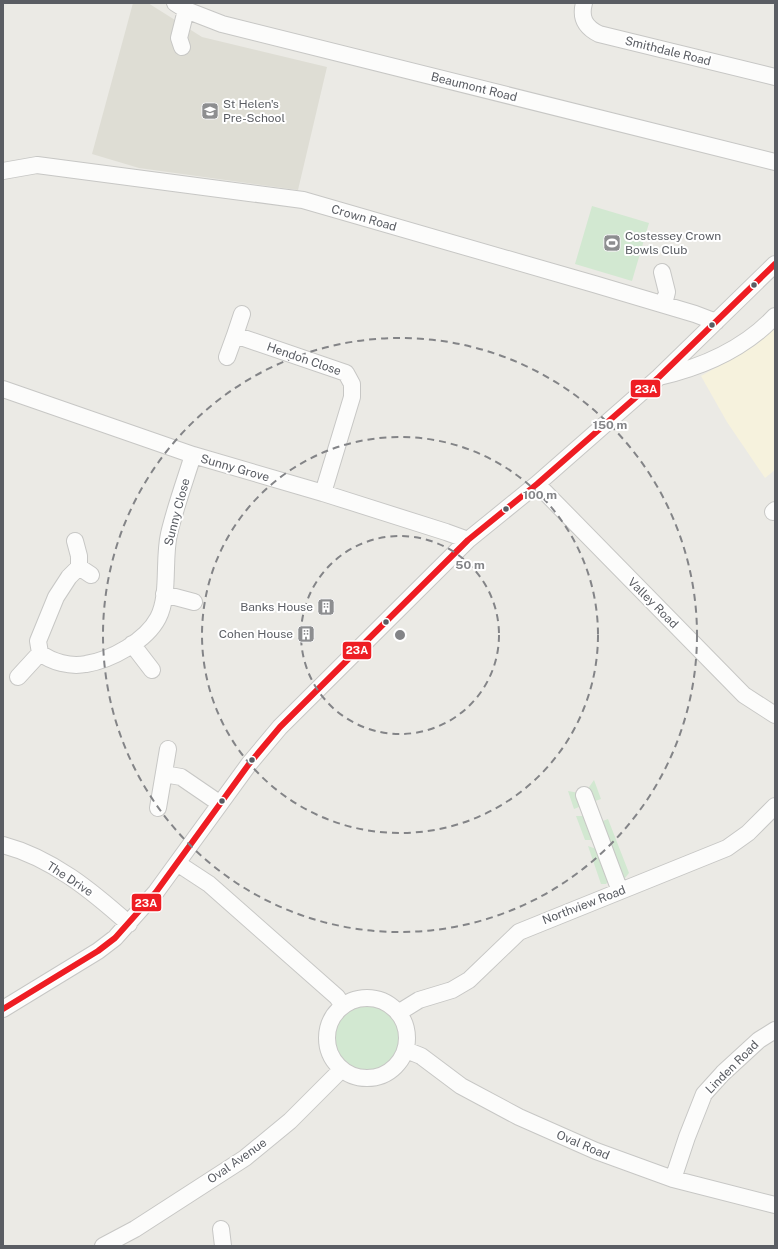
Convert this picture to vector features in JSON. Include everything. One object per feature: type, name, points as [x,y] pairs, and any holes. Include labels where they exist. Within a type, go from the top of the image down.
[{"type":"street","name":"Smithdale Road","points":[[584,3],[582,10],[589,29],[599,34],[775,77]]},
{"type":"street","points":[[180,6],[179,38],[182,47]]},
{"type":"street","name":"Beaumont Road","points":[[180,6],[230,26],[775,162]]},
{"type":"street","name":"Crown Road","points":[[3,171],[37,165],[303,200],[664,304],[716,322]]},
{"type":"street","points":[[3,1010],[98,951],[129,924],[177,863],[249,764],[280,727],[468,540],[537,484],[659,377],[775,264]]},
{"type":"street","points":[[662,272],[667,292],[664,304]]},
{"type":"street","points":[[227,357],[242,314]]},
{"type":"street","points":[[659,377],[680,373],[724,355],[773,321]]},
{"type":"street","name":"Hendon Close","points":[[235,335],[346,373],[352,384],[352,397],[323,493]]},
{"type":"street","name":"Sunny Grove","points":[[3,389],[193,456],[323,493],[468,540]]},
{"type":"street","name":"Sunny Close","points":[[40,653],[48,658],[62,663],[85,665],[104,660],[132,644],[146,633],[158,619],[163,604],[165,563],[169,534],[193,456]]},
{"type":"street","name":"Valley Road","points":[[537,484],[744,695],[773,709]]},
{"type":"street","points":[[18,677],[40,653],[38,641],[56,597],[69,577],[85,571],[75,542]]},
{"type":"street","points":[[164,594],[194,602]]},
{"type":"street","points":[[132,644],[152,670]]},
{"type":"street","points":[[158,808],[168,749]]},
{"type":"street","points":[[164,774],[181,777],[219,804]]},
{"type":"street","points":[[584,795],[620,891]]},
{"type":"street","name":"Northview Road","points":[[398,1013],[419,1000],[452,990],[469,980],[520,932],[727,848],[748,833],[775,806]]},
{"type":"street","name":"The Drive","points":[[3,845],[18,849],[71,878],[93,893],[129,924]]},
{"type":"street","points":[[177,863],[209,884],[337,997],[343,1006]]},
{"type":"street","points":[[357,999],[374,999],[390,1005],[398,1013],[406,1028],[406,1050],[401,1060],[392,1070],[380,1077],[367,1079],[353,1077],[341,1070],[332,1059],[327,1045],[327,1031],[332,1017],[343,1006],[357,999]]},
{"type":"street","name":"Linden Road","points":[[673,1179],[686,1138],[704,1094],[723,1073],[759,1040],[775,1030]]},
{"type":"street","name":"Oval Road","points":[[406,1050],[421,1056],[461,1086],[519,1117],[596,1151],[673,1179],[775,1205]]},
{"type":"street","name":"Oval Avenue","points":[[103,1246],[122,1242],[245,1158],[290,1121],[341,1070]]},
{"type":"street","points":[[221,1229],[223,1246]]},
{"type":"shaded area","name":"St Helen's Pre-School","points":[[133,3],[148,3],[202,37],[327,67],[298,190],[139,168],[92,154]]},
{"type":"shaded area","points":[[775,328],[775,470],[765,478],[727,422],[701,376],[757,344]]},
{"type":"green space","name":"Costessey Crown Bowls Club","points":[[592,206],[649,223],[632,281],[575,264]]},
{"type":"green space","points":[[594,780],[601,799],[592,802],[587,790]]},
{"type":"green space","points":[[568,791],[579,793],[584,805],[574,809]]},
{"type":"green space","points":[[576,816],[587,816],[596,840],[585,840]]},
{"type":"green space","points":[[608,819],[629,873],[625,878],[621,876],[600,822]]},
{"type":"green space","points":[[588,846],[599,850],[608,881],[606,884],[601,884]]},
{"type":"green space","points":[[360,1005],[374,1005],[386,1011],[395,1020],[401,1032],[399,1052],[391,1063],[380,1071],[374,1073],[360,1073],[354,1071],[343,1063],[335,1052],[333,1046],[333,1032],[335,1026],[343,1015],[354,1007]]},
{"type":"transit line","name":"23A","points":[[3,1009],[98,951],[115,938],[156,892],[249,764],[280,727],[468,540],[537,484],[659,377],[775,264]]},
{"type":"place","name":"St Helen's Pre-School","points":[[210,111]]},
{"type":"place","name":"Costessey Crown Bowls Club","points":[[612,243]]},
{"type":"place","name":"Banks House","points":[[326,607]]},
{"type":"place","name":"Cohen House","points":[[306,634]]}]
